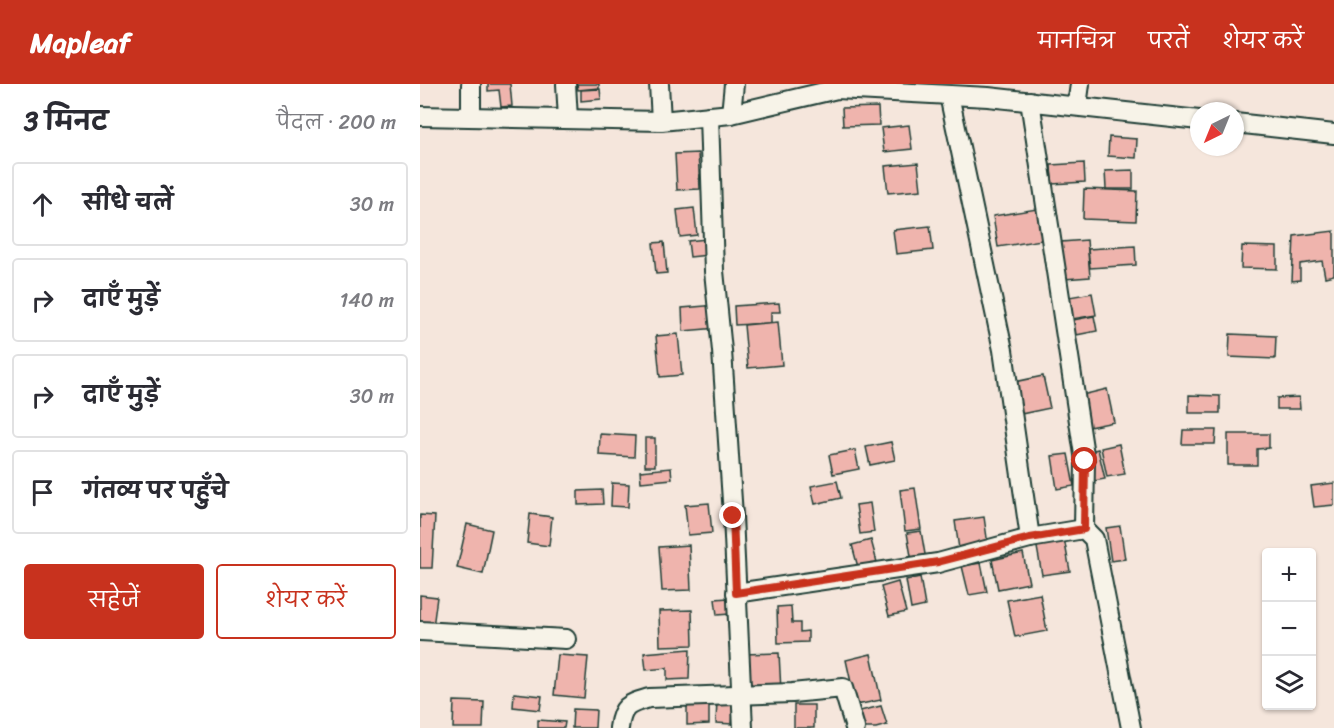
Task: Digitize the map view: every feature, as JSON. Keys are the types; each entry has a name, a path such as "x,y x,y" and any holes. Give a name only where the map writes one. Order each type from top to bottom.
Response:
{"street":[{"path":"471,84 471,117"},
{"path":"566,84 568,119"},
{"path":"659,84 661,121"},
{"path":"731,114 734,84"},
{"path":"1077,106 1080,84"},
{"path":"420,116 661,121 731,114 790,92 912,88 949,95 1030,101 1190,119"},
{"path":"949,95 1003,350 1030,538"},
{"path":"1030,101 1085,461 1084,529 1094,539 1131,728"},
{"path":"710,116 714,271 722,351 743,728"},
{"path":"1244,124 1334,134"},
{"path":"736,593 938,562 1030,538 1084,529"},
{"path":"420,632 566,639"},
{"path":"620,728 624,710 630,704 649,699 792,693 843,688 855,728"}],"building":[{"path":"488,84 510,84 512,106 501,107 499,90 488,91"},
{"path":"577,84 599,84 599,88 578,90"},
{"path":"600,89 601,99 581,101 581,90"},
{"path":"878,107 879,125 843,126 842,108"},
{"path":"909,125 912,149 884,152 881,128"},
{"path":"1109,137 1137,139 1136,158 1108,156"},
{"path":"698,153 700,189 677,190 675,154"},
{"path":"918,163 921,190 888,193 885,166"},
{"path":"1084,163 1085,182 1052,184 1051,165"},
{"path":"1133,170 1133,189 1106,189 1105,171"},
{"path":"1084,189 1137,191 1136,221 1083,219"},
{"path":"694,208 697,235 680,237 677,210"},
{"path":"1043,208 1048,239 998,247 993,216"},
{"path":"930,226 933,250 896,254 893,230"},
{"path":"1334,231 1334,275 1325,277 1322,261 1300,264 1300,280 1292,281 1294,236"},
{"path":"706,239 708,255 690,257 688,241"},
{"path":"1087,240 1090,277 1064,279 1061,242"},
{"path":"664,242 667,273 656,274 653,243"},
{"path":"1135,246 1136,265 1090,268 1088,249"},
{"path":"1242,246 1277,247 1277,269 1241,268"},
{"path":"1092,293 1096,315 1066,320 1063,298"},
{"path":"779,303 780,312 771,312 771,323 735,325 734,306"},
{"path":"717,305 718,328 683,331 682,308"},
{"path":"1094,316 1097,331 1071,336 1068,321"},
{"path":"778,322 782,365 748,368 744,325"},
{"path":"678,334 682,375 660,377 656,336"},
{"path":"1230,334 1276,336 1275,359 1229,357"},
{"path":"1043,376 1050,408 1021,414 1014,382"},
{"path":"1107,389 1114,422 1089,427 1082,395"},
{"path":"1189,395 1220,396 1220,413 1189,413"},
{"path":"1299,397 1300,409 1277,409 1277,398"},
{"path":"1183,430 1216,430 1215,444 1182,444"},
{"path":"600,434 635,436 634,457 599,455"},
{"path":"1228,434 1269,434 1269,448 1257,449 1257,465 1228,465"},
{"path":"645,438 655,438 655,466 645,466"},
{"path":"891,442 895,460 870,465 866,447"},
{"path":"1119,444 1125,474 1107,477 1101,448"},
{"path":"1098,449 1105,479 1094,481 1086,452"},
{"path":"855,450 859,469 833,474 829,455"},
{"path":"1068,454 1074,486 1057,489 1052,456"},
{"path":"671,468 672,479 641,482 640,471"},
{"path":"837,481 841,498 815,504 811,486"},
{"path":"612,483 629,484 628,507 611,506"},
{"path":"1334,483 1334,505 1314,507 1311,486"},
{"path":"915,488 921,529 905,531 900,490"},
{"path":"602,490 603,504 578,505 578,491"},
{"path":"709,503 712,533 688,535 685,505"},
{"path":"870,503 874,532 860,534 856,505"},
{"path":"530,514 552,517 549,546 527,543"},
{"path":"420,515 435,516 432,568 420,568"},
{"path":"984,517 988,545 959,549 955,521"},
{"path":"467,524 492,530 483,574 457,568"},
{"path":"1120,526 1125,559 1111,561 1106,528"},
{"path":"921,531 926,560 912,562 907,533"},
{"path":"1064,538 1070,571 1042,575 1036,542"},
{"path":"871,540 878,566 859,571 852,545"},
{"path":"689,545 691,590 662,591 659,547"},
{"path":"1023,553 1029,583 998,589 992,560"},
{"path":"981,563 987,592 969,595 962,566"},
{"path":"920,577 925,606 911,609 906,580"},
{"path":"898,582 906,612 889,616 881,587"},
{"path":"1040,594 1047,631 1015,637 1007,600"},
{"path":"420,595 437,597 433,627 420,625"},
{"path":"728,598 730,614 717,615 715,599"},
{"path":"791,606 792,623 800,623 800,632 808,631 808,642 778,643 777,607"},
{"path":"692,610 693,645 660,646 659,611"},
{"path":"690,649 689,679 667,680 667,668 646,670 644,653"},
{"path":"779,653 781,691 744,693 742,654"},
{"path":"871,654 881,700 856,705 846,660"},
{"path":"558,655 588,657 584,698 554,695"},
{"path":"514,693 542,696 540,710 513,707"},
{"path":"717,700 734,701 732,724 716,723"},
{"path":"454,701 484,702 483,728 453,728"},
{"path":"687,701 709,701 709,724 687,725"},
{"path":"794,705 814,705 814,728 794,728"},
{"path":"881,706 887,725 865,728 860,711"},
{"path":"573,709 596,710 595,728 572,728"},
{"path":"538,720 565,722 564,728 538,728"}],"route":[{"path":"733,516 736,593 938,562 1030,538 1084,529 1085,461"}]}
